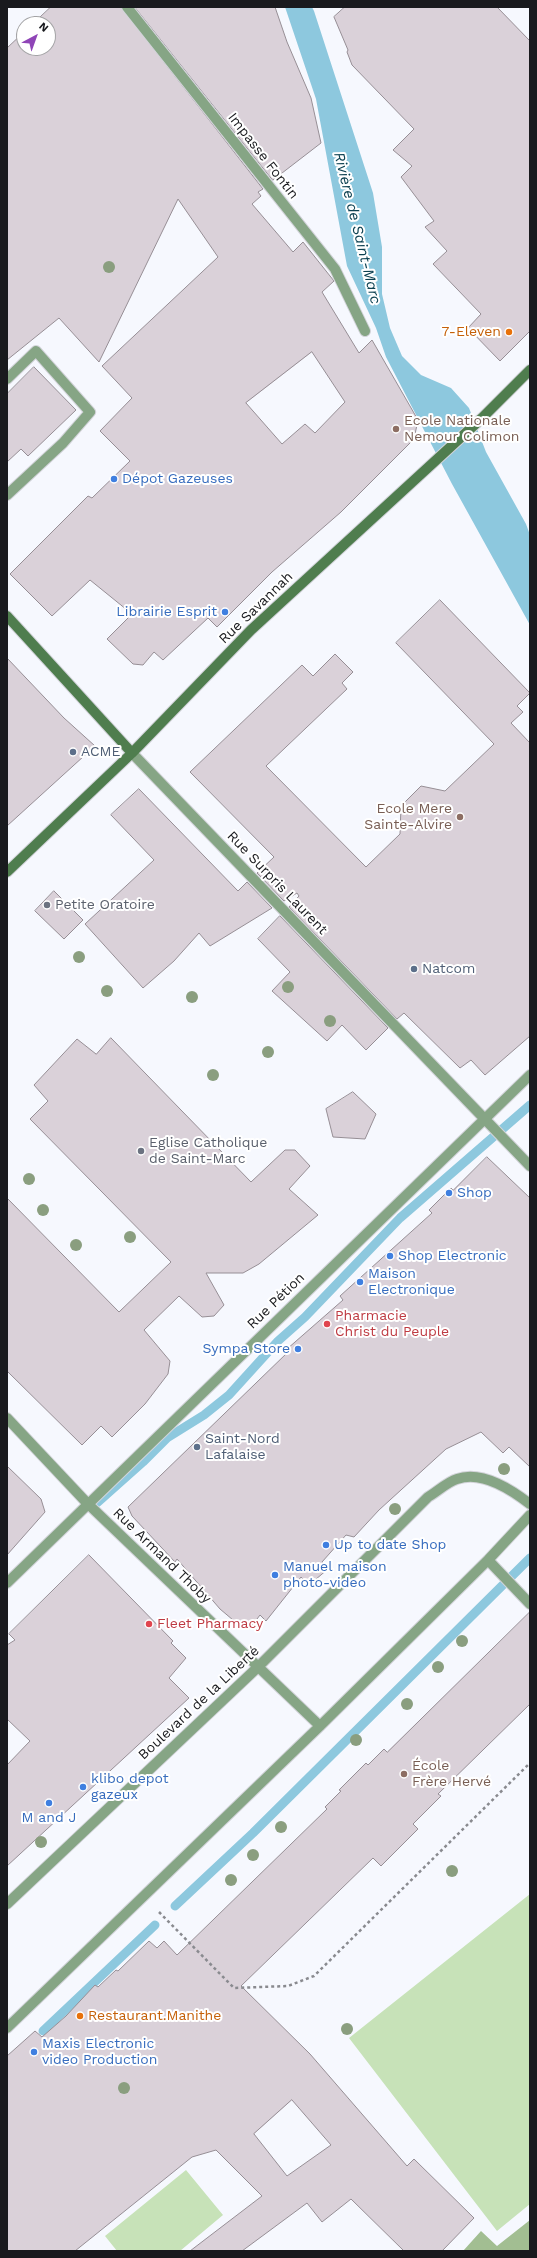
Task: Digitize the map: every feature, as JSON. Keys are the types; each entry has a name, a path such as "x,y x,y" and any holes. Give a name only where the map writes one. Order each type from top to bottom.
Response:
{"street":[{"name":"Impasse Fontin","path":"127,7 335,269 365,330"},
{"path":"7,379 36,351 90,412 63,443 7,495"},
{"name":"Rue Savannah","path":"7,872 132,753 251,630 482,418 530,370"},
{"name":"Rue Surpris Laurent","path":"7,616 132,753 530,1166"},
{"name":"Rue Pétion","path":"7,1582 530,1075"},
{"name":"Rue Armand Thoby","path":"7,1418 87,1503 320,1726"},
{"name":"Boulevard de la Liberté","path":"7,1904 258,1667 428,1497 457,1479 483,1478 514,1491 530,1504"},
{"path":"7,2028 320,1726 488,1560 530,1515"},
{"path":"488,1560 512,1583 530,1604"}],"path":[{"path":"143,1896 234,1988 288,1986 314,1976 530,1763"}],"green space":[{"path":"530,1894 530,2204 497,2231 349,2038"},
{"path":"186,2170 223,2215 180,2251 117,2251 105,2236"},
{"path":"530,2220 530,2251 463,2251 481,2231 497,2246"}],"water":[{"name":"Rivière de Saint-Marc","path":"285,7 312,7 314,11 373,193 382,247 382,294 390,328 402,356 421,375 451,388 469,408 486,452 526,524 530,535 530,625 452,484 386,357 376,328 347,266 316,99"}],"building":[{"path":"51,7 121,7 263,189 258,192 261,196 252,204 293,252 303,242 334,281 322,292 359,353 372,340 418,420 414,439 341,512 272,572 217,627 208,618 163,660 154,652 143,665 133,664 107,639 132,614 90,580 52,616 10,574 88,496 92,498 130,461 100,431 132,398 102,366 218,257 178,199 99,362 59,318 7,360 7,48 16,40 16,56 56,56 56,16 41,16","holes":["312,352 345,402 315,433 305,424 282,444 246,403"]},
{"path":"135,7 275,7 287,42 311,98 321,143 273,180"},
{"path":"345,7 497,7 530,41 530,331 500,361 468,328 481,314 433,264 447,251 425,227 434,221 401,177 412,166 393,150 414,129 352,65 347,52 348,50 334,17"},
{"path":"34,367 76,410 28,456 21,449 7,462 7,394"},
{"path":"440,600 530,693 517,706 523,712 511,723 530,743 530,1036 485,1075 471,1060 460,1068 404,1013 397,1019 289,907 299,896 297,893 284,901 257,873 274,857 190,772 302,665 313,676 335,654 353,672 342,683 347,689 266,766 366,867 400,834 401,806 421,786 445,791 494,744 396,643"},
{"path":"7,658 64,718 95,746 7,826"},
{"path":"139,789 238,891 247,882 272,908 210,946 199,933 174,961 143,988 85,924 154,860 111,815"},
{"path":"54,891 83,920 64,939 35,911"},
{"path":"280,916 388,1028 366,1050 342,1025 327,1041 272,991 290,972 258,939"},
{"path":"111,1038 251,1182 285,1150 295,1150 310,1166 289,1189 318,1215 259,1264 243,1273 206,1273 224,1305 214,1316 202,1317 179,1296 144,1330 170,1361 168,1374 145,1404 112,1437 101,1426 82,1445 7,1371 7,1198 119,1312 171,1262 30,1119 48,1101 34,1085 77,1039 96,1054"},
{"path":"353,1092 376,1114 365,1139 333,1137 326,1109"},
{"path":"487,1157 530,1198 530,1467 509,1447 503,1453 481,1432 446,1449 379,1510 354,1537 346,1535 322,1562 328,1569 309,1585 301,1577 266,1621 260,1615 251,1627 233,1620 220,1609 177,1559 175,1562 132,1516 128,1507 288,1352 287,1349 343,1300 340,1296 432,1213 429,1210 451,1188 453,1190"},
{"path":"7,1466 41,1499 45,1512 7,1555"},
{"path":"89,1555 173,1641 171,1643 186,1658 169,1678 189,1698 7,1866 7,1765 30,1741 7,1719 7,1645 15,1640 9,1634"},
{"path":"530,1612 530,1704 438,1794 441,1796 413,1824 418,1829 381,1866 373,1858 241,1986 310,2054 407,2166 414,2159 474,2218 442,2251 404,2251 351,2199 322,2222 307,2203 242,2251 190,2251 262,2196 216,2150 192,2157 75,2251 7,2251 7,2056 35,2031 42,2037 66,2016 95,1985 98,1987 116,1970 118,1971 149,1941 157,1948 164,1941 177,1955 327,1809 325,1807 341,1791 339,1790 366,1763 368,1765 384,1749 387,1752","holes":["292,2100 331,2145 287,2176 254,2134"]}],"waterway":[{"path":"97,1503 143,1462 167,1438 204,1415 229,1395 278,1341 305,1317 400,1218 530,1105"},
{"path":"175,1906 253,1833 530,1558"},
{"path":"43,2031 155,1925"}],"place":[{"name":"7-Eleven","path":"509,332"},
{"name":"Ecole Nationale Nemour Colimon","path":"396,429"},
{"name":"Dépot Gazeuses","path":"114,479"},
{"name":"Librairie Esprit","path":"225,612"},
{"name":"ACME","path":"73,752"},
{"name":"Ecole Mere Sainte-Alvire","path":"460,817"},
{"name":"Petite Oratoire","path":"47,905"},
{"name":"Natcom","path":"414,969"},
{"name":"Eglise Catholique de Saint-Marc","path":"141,1151"},
{"name":"Shop","path":"449,1193"},
{"name":"Shop Electronic","path":"390,1256"},
{"name":"Maison Electronique","path":"360,1282"},
{"name":"Pharmacie Christ du Peuple","path":"327,1324"},
{"name":"Sympa Store","path":"298,1349"},
{"name":"Saint-Nord Lafalaise","path":"197,1447"},
{"name":"Up to date Shop","path":"326,1545"},
{"name":"Manuel maison photo-video","path":"275,1575"},
{"name":"Fleet Pharmacy","path":"149,1624"},
{"name":"École Frère Hervé","path":"404,1774"},
{"name":"klibo depot gazeux","path":"83,1787"},
{"name":"M and J","path":"49,1803"},
{"name":"Restaurant.Manithe","path":"80,2016"},
{"name":"Maxis Electronic video Production","path":"34,2052"}]}
